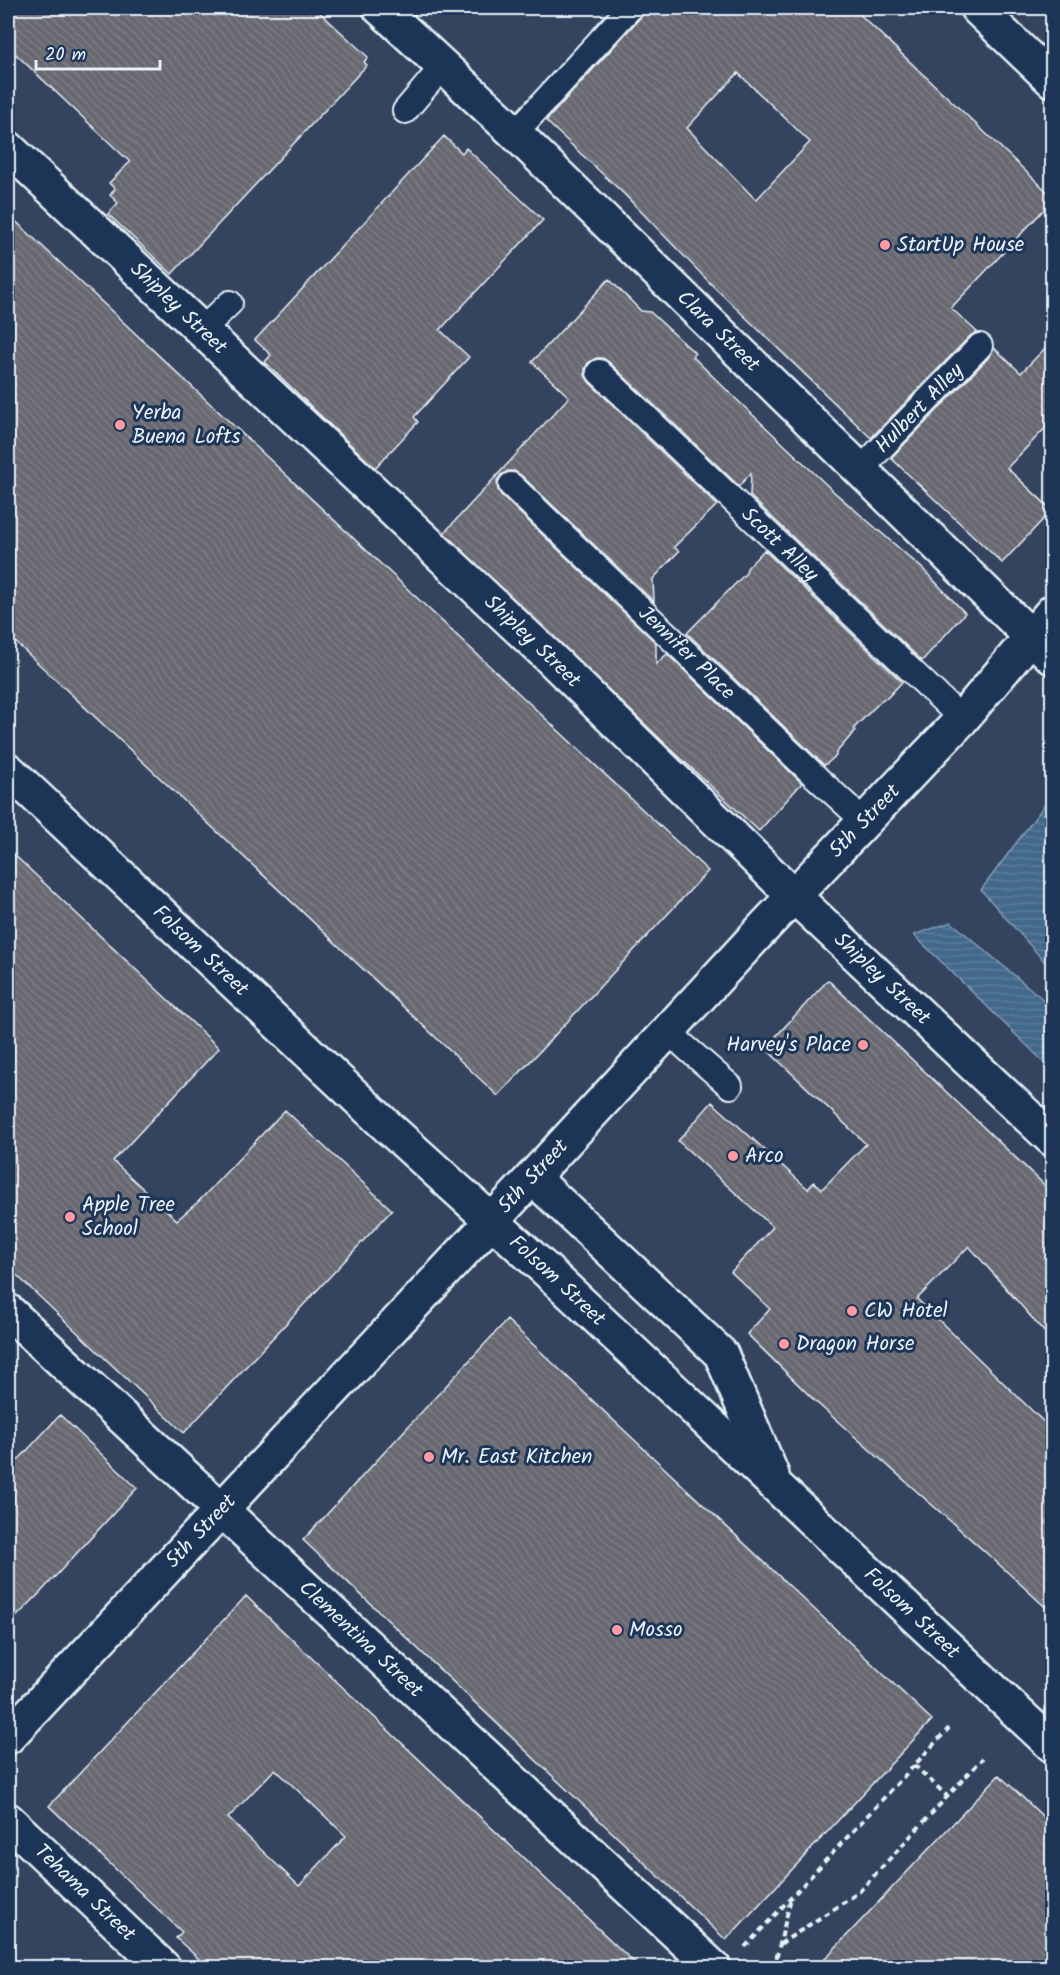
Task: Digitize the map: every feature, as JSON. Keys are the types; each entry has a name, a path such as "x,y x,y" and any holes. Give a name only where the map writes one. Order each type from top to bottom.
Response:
{"street":[{"name":"Clara Street","path":"380,8 515,133 1041,647"},
{"path":"976,8 1053,80"},
{"name":"Shipley Street","path":"8,148 546,654 794,896 1053,1139"},
{"name":"5th Street","path":"8,1737 533,1178 864,821 962,718 1041,647 1053,612"},
{"name":"Folsom Street","path":"8,770 389,1128 492,1221 1053,1745"},
{"path":"533,1178 721,1354 776,1485"},
{"name":"Clementina Street","path":"8,1311 221,1509 726,1961"},
{"name":"Tehama Street","path":"8,1821 164,1968"}],"lane":[{"path":"515,133 630,8"},
{"path":"405,111 443,66"},
{"path":"202,330 230,303"},
{"name":"Hulbert Alley","path":"860,471 980,346"},
{"name":"Scott Alley","path":"600,372 962,718"},
{"name":"Jennifer Place","path":"511,485 812,774 864,821"},
{"path":"667,1031 730,1086"}],"path":[{"path":"726,1961 792,1897 949,1728"},
{"path":"780,1944 858,1893 983,1758"},
{"path":"914,1766 947,1796"},
{"path":"774,1968 792,1897"}],"water":[{"path":"1052,795 1052,970 981,890"},
{"path":"951,922 1052,1007 1052,1070 914,935"}],"building":[{"path":"8,8 315,8 368,57 364,62 367,65 172,274 108,214 118,203 110,195 115,189 109,183 130,162 8,47"},
{"path":"649,8 853,8 1053,197 1053,200 951,308 977,332 970,336 871,438 712,285 624,194 546,121","holes":["738,73 810,142 756,200 687,128"]},
{"path":"444,136 462,153 466,148 543,220 440,330 469,357 414,417 418,422 375,468 265,362 271,355 255,340"},
{"path":"8,214 708,871 498,1096 8,635"},
{"path":"609,279 641,311 650,312 695,353 692,356 735,398 833,491 923,569 965,613 922,661 750,496 751,473 739,486 609,362 603,358 596,358 588,363 585,375 589,382 717,505 674,547 679,551 653,579 654,602 521,475 508,471 501,475 497,481 498,490 656,643 656,664 667,654 802,783 759,831 444,533 569,397 532,362"},
{"path":"1053,340 1053,420 1007,468 1052,510 1002,563 891,458 990,356 994,348 1021,373"},
{"path":"764,550 902,682 854,728 855,731 836,753 836,756 824,765 687,633 746,573 747,568"},
{"path":"8,849 219,1048 113,1161 177,1220 199,1201 285,1110 392,1210 184,1433 8,1267"},
{"path":"828,980 1053,1193 1053,1342 969,1246 917,1299 1053,1431 1053,1614 817,1403 747,1334 770,1309 731,1272 773,1227 678,1141 712,1102 808,1189 814,1182 822,1189 866,1144 765,1048"},
{"name":"Mosso","path":"507,1320 932,1720 726,1940 303,1540"},
{"path":"60,1415 137,1488 8,1625 8,1471"},
{"path":"246,1596 640,1968 209,1968 176,1938 182,1932 49,1806","holes":["275,1769 346,1836 299,1886 228,1818"]},
{"path":"999,1775 1053,1826 1053,1968 816,1968"}],"place":[{"name":"StartUp House","path":"885,245"},
{"name":"Yerba Buena Lofts","path":"120,425"},
{"name":"Harvey's Place","path":"863,1045"},
{"name":"Arco","path":"733,1156"},
{"name":"Apple Tree School","path":"70,1217"},
{"name":"CW Hotel","path":"852,1311"},
{"name":"Dragon Horse","path":"784,1344"},
{"name":"Mr. East Kitchen","path":"429,1457"},
{"name":"Mosso","path":"617,1630"}]}
